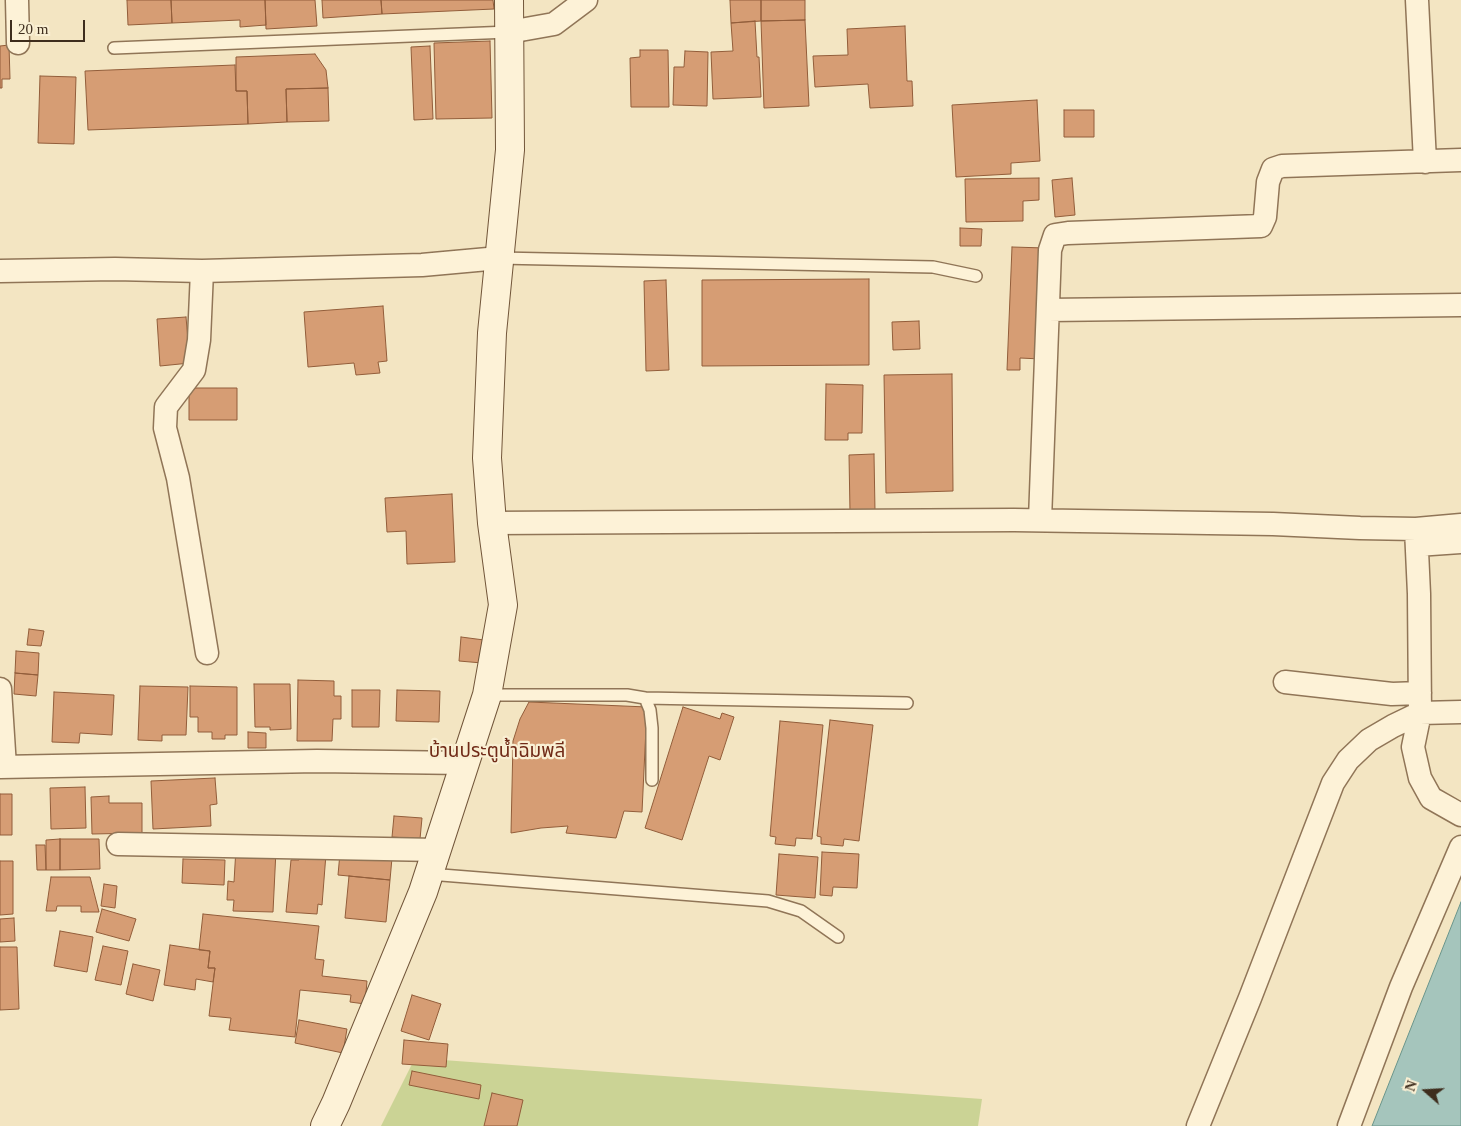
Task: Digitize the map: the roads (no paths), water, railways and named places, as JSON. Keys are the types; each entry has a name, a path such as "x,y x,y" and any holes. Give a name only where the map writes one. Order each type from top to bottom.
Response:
{"street":[{"path":"17,0 18,43"},
{"path":"325,1126 412,920 433,862 487,695 503,605 492,523 488,448 492,333 510,150 509,0"},
{"path":"509,32 554,24 586,0"},
{"path":"1416,0 1425,162"},
{"path":"1040,520 1050,250 1054,235 1261,226 1265,217 1268,182 1273,169 1282,166 1461,160"},
{"path":"0,271 115,269 202,271 422,265 499,258"},
{"path":"202,271 199,340 194,370 166,407 165,428 178,478 207,653"},
{"path":"1048,310 1461,304"},
{"path":"492,523 1040,520 1273,524 1360,528 1461,542"},
{"path":"1416,537 1461,525"},
{"path":"1416,537 1420,594 1420,703 1413,747 1420,778 1430,798 1461,815"},
{"path":"1285,682 1385,694 1461,712"},
{"path":"0,690 3,767 317,761 465,763"},
{"path":"1198,1126 1333,784 1348,760 1369,740 1420,703"},
{"path":"118,844 433,862"},
{"path":"1348,1126 1400,988 1461,847"}],"lane":[{"path":"114,48 509,32"},
{"path":"499,258 932,267 976,276"},
{"path":"487,695 627,695 645,698 907,704"},
{"path":"645,698 650,710 652,728 652,780"},
{"path":"433,862 768,901 801,911 838,937"}],"water":[{"path":"1461,902 1461,1126 1372,1126"}],"district":[{"name":"บ้านประตูน้ำฉิมพลี","path":"497,753"}]}
